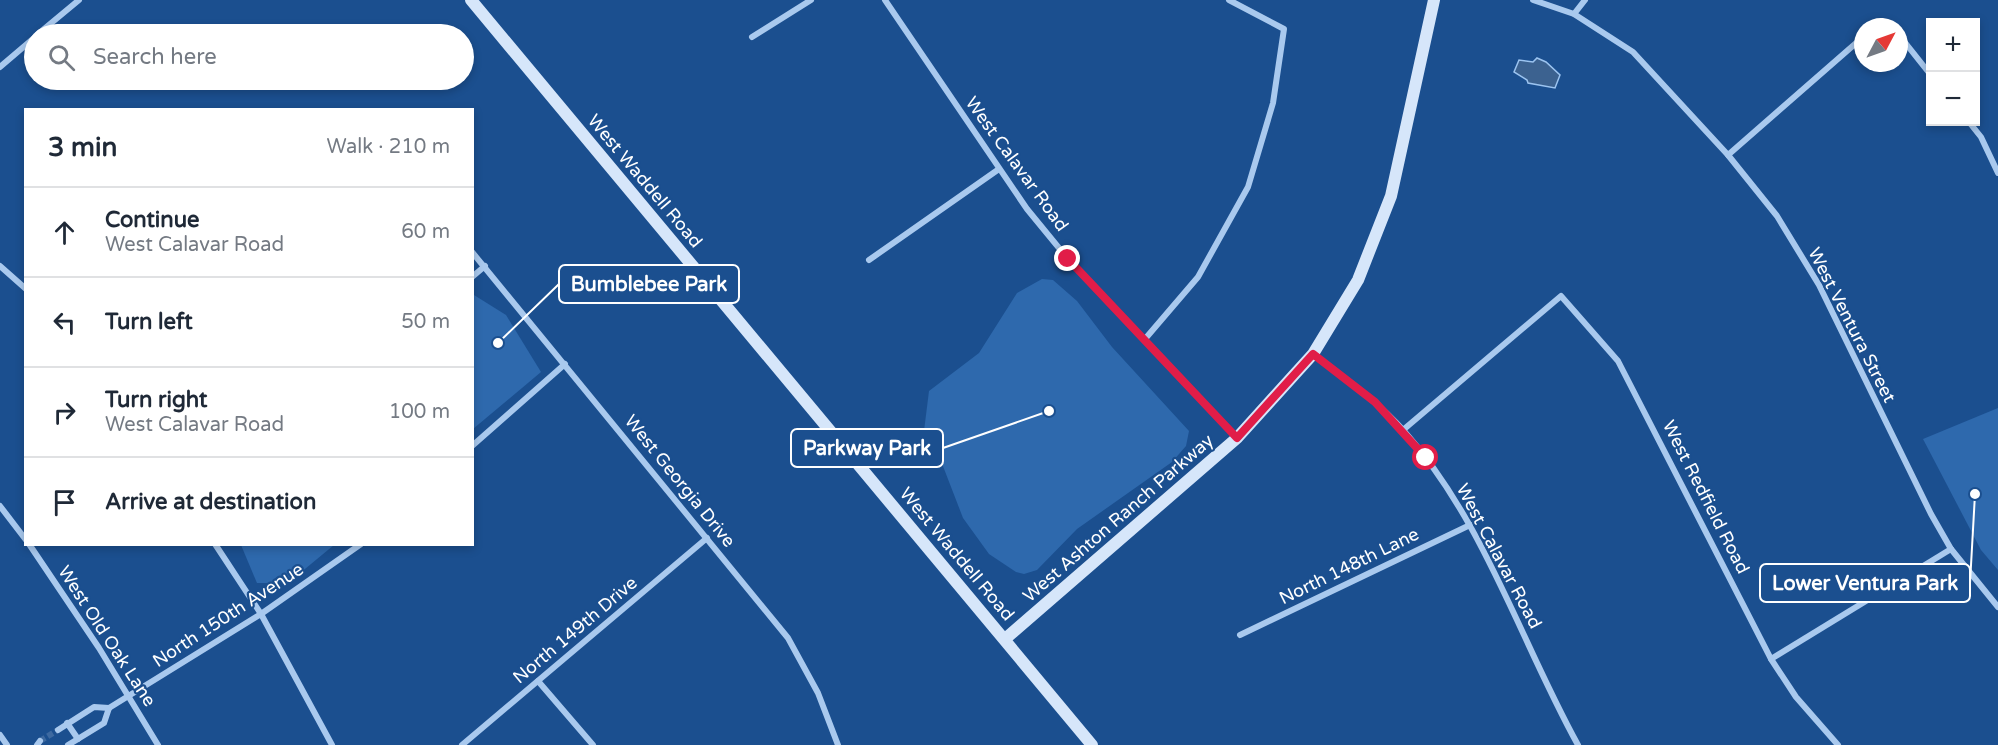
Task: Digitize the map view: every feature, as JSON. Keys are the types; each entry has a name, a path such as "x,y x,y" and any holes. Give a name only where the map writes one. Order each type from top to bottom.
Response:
{"main road":[{"name":"West Waddell Road","path":"471,0 1092,745"},
{"name":"West Ashton Ranch Parkway","path":"1005,639 1237,438 1313,354 1358,280 1391,196 1434,0"}],"street":[{"path":"50,24 79,0"},
{"path":"752,37 811,0"},
{"name":"West Calavar Road","path":"885,0 999,169 1068,259 1237,438"},
{"path":"1145,339 1198,277 1248,187 1273,103 1284,29 1229,0"},
{"name":"West Ventura Street","path":"1533,0 1574,14 1633,52 1728,155 1777,216 1819,285 1901,456 1951,549 1998,606"},
{"path":"1574,14 1585,0"},
{"path":"1728,155 1854,45"},
{"path":"1908,46 1928,72"},
{"path":"0,67 24,47"},
{"path":"1972,126 1981,137 1998,173"},
{"path":"869,260 999,169"},
{"name":"West Georgia Drive","path":"474,254 788,638 818,693 838,745"},
{"path":"0,266 24,287"},
{"path":"474,275 484,266"},
{"name":"West Redfield Road","path":"1403,430 1562,296 1618,361 1771,659 1796,697 1838,745"},
{"name":"West Calavar Road","path":"1313,354 1375,402 1403,430 1456,500 1577,743"},
{"path":"474,444 565,364"},
{"path":"0,506 24,537"},
{"name":"North 148th Lane","path":"1240,635 1470,525"},
{"name":"North 149th Drive","path":"462,745 707,538"},
{"name":"West Old Oak Lane","path":"30,546 129,696 158,745"},
{"path":"216,546 261,614 332,745"},
{"name":"North 150th Avenue","path":"109,708 261,614 358,546"},
{"path":"1771,659 1951,549"},
{"path":"538,681 593,745"},
{"path":"58,730 94,707 109,708 104,723 68,745"},
{"path":"67,723 78,739"},
{"path":"0,735 7,745"},
{"path":"1569,745 1577,743"}],"shaded area":[{"path":"1537,58 1546,62 1560,75 1555,88 1528,83 1514,72 1519,60 1533,62"},
{"path":"1042,279 1053,280 1077,301 1112,347 1189,431 1186,446 1172,462 1077,529 1037,570 1024,574 1016,572 989,554 963,518 941,461 924,431 929,391 979,353 1017,293"},
{"path":"474,295 506,315 541,372 474,428"},
{"path":"1998,408 1998,570 1981,550 1923,439"},
{"path":"241,546 333,546 288,583 257,583"}],"tunnel":[{"path":"40,741 58,730"}],"place":[{"name":"Bumblebee Park","path":"498,343"},
{"name":"Parkway Park","path":"1049,411"},
{"name":"Lower Ventura Park","path":"1975,494"}],"route":[{"path":"1068,259 1237,438 1275,399 1313,354 1375,402 1403,430 1426,458"}]}
